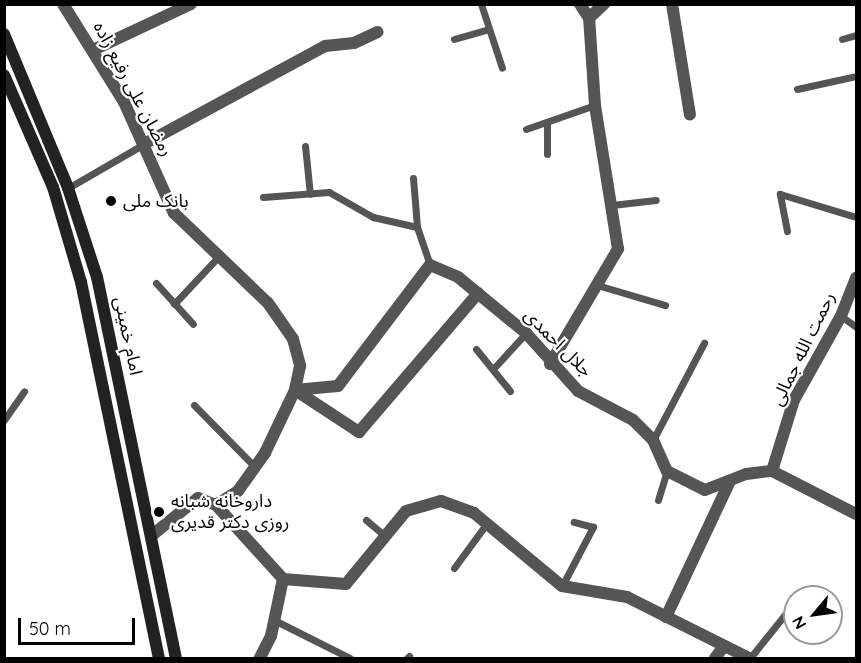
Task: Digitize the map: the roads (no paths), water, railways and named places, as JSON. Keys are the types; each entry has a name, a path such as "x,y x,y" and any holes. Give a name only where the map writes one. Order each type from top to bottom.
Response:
{"main road":[{"name":"امام خمینی","path":"4,34 68,188 97,277 176,658"},
{"name":"امام خمینی","path":"4,75 53,187 81,282 159,658"}],"street":[{"name":"رمضان علی رفیع زاده","path":"63,4 93,50 144,144 174,213 268,303 293,339 300,366 295,390 255,467 238,491 216,505"},
{"path":"93,50 191,4"},
{"path":"550,364 618,249 595,105 589,18 580,4"},
{"path":"589,18 604,4"},
{"path":"672,4 690,115"},
{"path":"144,144 325,46 354,43 378,32"},
{"path":"295,390 338,386 430,265"},
{"name":"جلال احمدی","path":"430,265 458,277 526,333 550,364 578,391 633,420 653,440 667,471"},
{"name":"رحمت الله جمالی","path":"772,471 794,400 841,316 856,281"},
{"path":"295,390 359,432 478,293"},
{"path":"667,471 705,490 729,483 746,474 772,471 856,514"},
{"path":"666,617 729,483"},
{"path":"151,536 198,498 216,505 283,579 346,584 406,511 441,501 474,513 562,586 627,597 750,658"},
{"path":"260,658 274,620 283,579"},
{"path":"715,658 724,646"}],"lane":[{"path":"481,4 502,68"},
{"path":"454,39 489,29"},
{"path":"842,39 856,35"},
{"path":"797,89 856,76"},
{"path":"526,129 595,105"},
{"path":"547,122 547,154"},
{"path":"68,188 144,144"},
{"path":"305,146 310,194"},
{"path":"413,178 417,227 430,265"},
{"path":"263,197 329,192 373,217 417,227"},
{"path":"787,231 780,194 856,217"},
{"path":"612,205 656,200"},
{"path":"174,304 218,257"},
{"path":"156,284 193,324"},
{"path":"597,285 665,305"},
{"path":"841,316 856,327"},
{"path":"493,369 526,333"},
{"path":"653,440 704,343"},
{"path":"476,349 510,391"},
{"path":"4,420 24,392"},
{"path":"194,405 255,467"},
{"path":"658,500 667,471"},
{"path":"366,520 385,536"},
{"path":"562,586 593,527 574,522"},
{"path":"454,568 487,523"},
{"path":"750,658 783,617"},
{"path":"274,620 350,658"}],"place":[{"name":"بانک ملی","path":"111,201"},
{"name":"داروخانه شبانه روزی دکتر قدیری","path":"159,512"}]}
